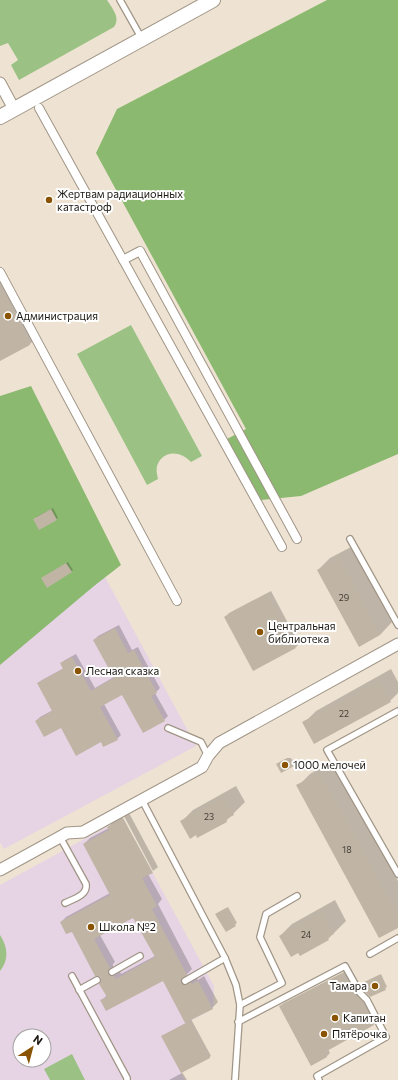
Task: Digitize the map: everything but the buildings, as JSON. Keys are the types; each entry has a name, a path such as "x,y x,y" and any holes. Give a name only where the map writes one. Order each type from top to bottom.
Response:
{"street":[{"path":"0,117 213,0"},
{"path":"0,83 14,109"},
{"path":"39,108 282,547"},
{"path":"123,260 140,250 297,539"},
{"path":"0,272 177,601"},
{"path":"0,870 67,833 83,832 202,767 208,756 219,743 398,644"}],"lane":[{"path":"120,0 142,39"},
{"path":"350,539 398,625"},
{"path":"398,711 327,750 398,874"},
{"path":"168,728 201,742 208,756"},
{"path":"142,800 225,958 236,985 240,1005 235,1080"},
{"path":"60,837 86,884 87,889 84,893 65,903"},
{"path":"240,1005 282,983 260,937 266,914 297,896"},
{"path":"370,954 398,938"},
{"path":"112,972 140,956"},
{"path":"185,981 225,958"},
{"path":"238,1022 344,966 360,993 367,1000 386,1037 316,1076 319,1080"},
{"path":"72,976 127,1080"},
{"path":"79,990 98,980"}],"shaded area":[{"name":"Лесная сказка","path":"90,549 196,746 4,849 0,842 0,604"},
{"name":"Школа №2","path":"123,818 214,986 213,1009 190,1021 210,1058 181,1073 185,1080 0,1080 0,885"}],"green space":[{"path":"0,0 107,0 115,13 117,20 114,27 19,80 11,65 18,60 8,43 0,46"},
{"path":"327,0 398,0 398,454 301,496 261,500 225,440 246,429 96,153 117,109"},
{"path":"131,325 202,456 191,462 187,458 177,454 168,454 160,460 157,466 158,479 147,485 77,354"},
{"path":"31,386 121,565 0,665 0,396"},
{"path":"0,935 5,944 6,958 0,971"},
{"path":"72,1054 85,1080 50,1080 44,1069 52,1068 52,1065"}],"place":[{"name":"Жертвам радиационных катастроф","path":"49,200"},
{"name":"Администрация","path":"8,316"},
{"name":"Центральная библиотека","path":"260,632"},
{"name":"Лесная сказка","path":"78,671"},
{"name":"1000 мелочей","path":"285,765"},
{"name":"Школа №2","path":"91,927"},
{"name":"Тамара","path":"375,986"},
{"name":"Капитан","path":"335,1018"},
{"name":"Пятёрочка","path":"324,1034"}]}
